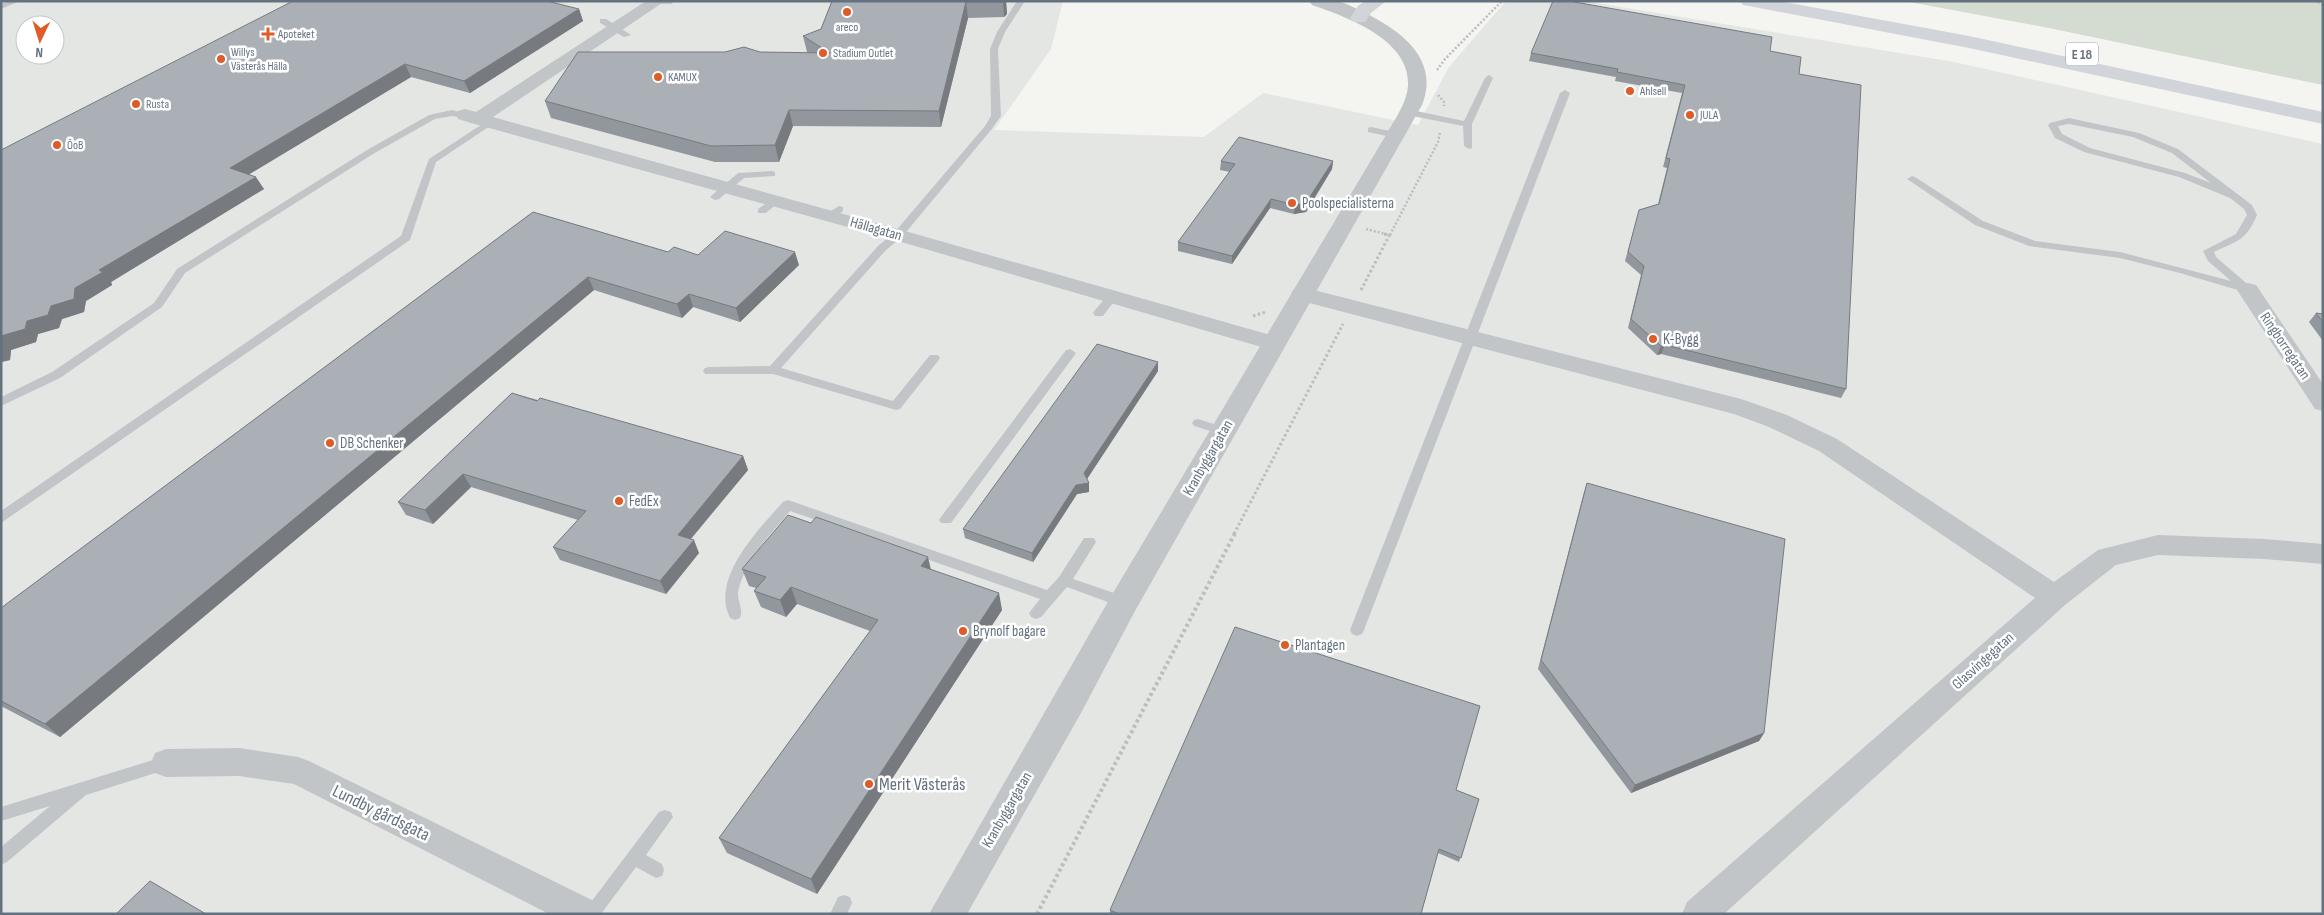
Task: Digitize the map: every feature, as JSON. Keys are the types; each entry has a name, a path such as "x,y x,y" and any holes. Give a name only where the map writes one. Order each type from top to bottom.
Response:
{"highway":[{"path":"1359,18 1364,10 1377,1"},
{"name":"E 18","path":"1749,1 1969,42 2323,118"},
{"name":"E 18","path":"1814,1 1968,30 2323,105"}],"street":[{"name":"Kranbyggargatan","path":"947,914 1069,703 1124,602 1211,427 1273,343 1416,98 1418,86 1417,72 1408,52 1395,39 1359,18 1318,1"},
{"path":"478,119 585,54 615,28 661,2"},
{"name":"Hällagatan","path":"478,119 768,206 834,213 1105,305 1273,343"},
{"name":"Ringborregatan","path":"2248,290 2323,403"},
{"path":"1302,294 1741,407 1778,421 1828,445 2055,597"},
{"name":"Glasvingegatan","path":"1711,910 2055,597 2108,557 2158,545 2264,548 2323,554"},
{"name":"Lundby gårdsgata","path":"166,763 239,762 298,771 584,914"}],"lane":[{"path":"1,7 16,1"},
{"path":"773,370 882,248 898,235 988,128 996,116 994,49 1001,32 1021,1"},
{"path":"1469,146 1467,124 1488,78"},
{"path":"1357,630 1565,93"},
{"path":"1408,112 1467,124"},
{"path":"1,402 56,374 119,332 158,305 181,271 368,153 432,117 452,113 478,119"},
{"path":"1,518 406,238 432,161 478,119"},
{"path":"2234,196 2182,175 2088,150 2058,136 2052,124 2069,122 2136,135 2175,151 2234,196 2248,207 2252,215 2246,232 2235,240 2208,251 2212,259 2248,290"},
{"path":"1371,130 1396,135"},
{"path":"721,193 741,175 772,174"},
{"path":"1912,180 1979,223 2033,244 2120,256 2184,270 2248,290"},
{"path":"946,520 1070,353"},
{"path":"709,371 773,370 896,406 934,358"},
{"path":"735,614 731,593 748,551 788,505 1050,597"},
{"path":"1036,613 1064,581 1089,542"},
{"path":"1064,581 1124,602"},
{"path":"1,814 166,763"},
{"path":"1,857 81,790"},
{"path":"590,914 665,817"},
{"path":"634,857 656,870"}],"path":[{"path":"1435,72 1445,59 1502,1"},
{"path":"2314,1 2323,4"},
{"path":"1037,914 1438,142 1444,102 1436,93"}],"shaded area":[{"path":"1,1 1063,1 1051,49 994,130 1204,137 1263,93 1418,125 1449,67 1506,1 1585,1 1954,62 2323,144 2323,914 1,914"},
{"path":"1904,1 2323,1 2323,85 2049,28"}],"building":[{"path":"293,1 547,1 579,9 464,81 405,64 230,168 256,177 99,270 103,272 75,288 74,299 51,306 48,315 27,321 25,329 1,336 1,150"},
{"path":"832,1 1003,2 966,2 939,111 789,110 775,145 711,146 545,101 578,52 725,52 744,47 760,52 830,53 803,36 821,29"},
{"path":"1553,1 1569,1 1772,37 1770,51 1801,57 1799,74 1861,85 1846,389 1665,345 1661,346 1631,319 1644,266 1628,252 1639,210 1659,204 1670,159 1666,158 1685,85 1617,72 1618,69 1531,53"},
{"path":"1239,137 1333,161 1306,203 1295,205 1271,199 1232,256 1178,242 1235,164 1221,161"},
{"name":"DB Schenker","path":"533,212 668,252 674,247 698,255 725,231 795,252 736,308 689,294 677,304 588,277 45,724 1,701 1,608"},
{"path":"2316,313 2323,314 2323,322"},
{"path":"1097,344 1158,362 1084,473 1089,483 1076,485 1032,553 963,529"},
{"name":"FedEx","path":"512,393 537,401 540,398 743,456 678,535 694,540 660,581 553,547 586,511 463,474 425,510 398,502"},
{"path":"1587,483 1785,539 1764,733 1635,785 1541,660"},
{"path":"788,515 811,523 816,517 928,557 921,566 999,593 811,879 719,838 878,620 791,587 780,600 754,591 766,577 742,569"},
{"path":"1235,627 1480,706 1456,790 1479,799 1461,858 1439,849 1421,914 1119,914 1110,910"},
{"path":"150,881 206,914 116,914"}],"place":[{"name":"areco","path":"847,12"},
{"name":"Apoteket","path":"268,34"},
{"name":"Stadium Outlet","path":"823,53"},
{"name":"Willys Västerås Hälla","path":"221,59"},
{"name":"KAMUX","path":"658,77"},
{"name":"Ahlsell","path":"1630,91"},
{"name":"Rusta","path":"136,104"},
{"name":"JULA","path":"1690,115"},
{"name":"ÖoB","path":"57,145"},
{"name":"Poolspecialisterna","path":"1292,203"},
{"name":"K-Bygg","path":"1653,339"},
{"name":"DB Schenker","path":"330,443"},
{"name":"FedEx","path":"619,501"},
{"name":"Brynolf bagare","path":"963,631"},
{"name":"Plantagen","path":"1285,645"},
{"name":"Merit Västerås","path":"869,784"}]}
